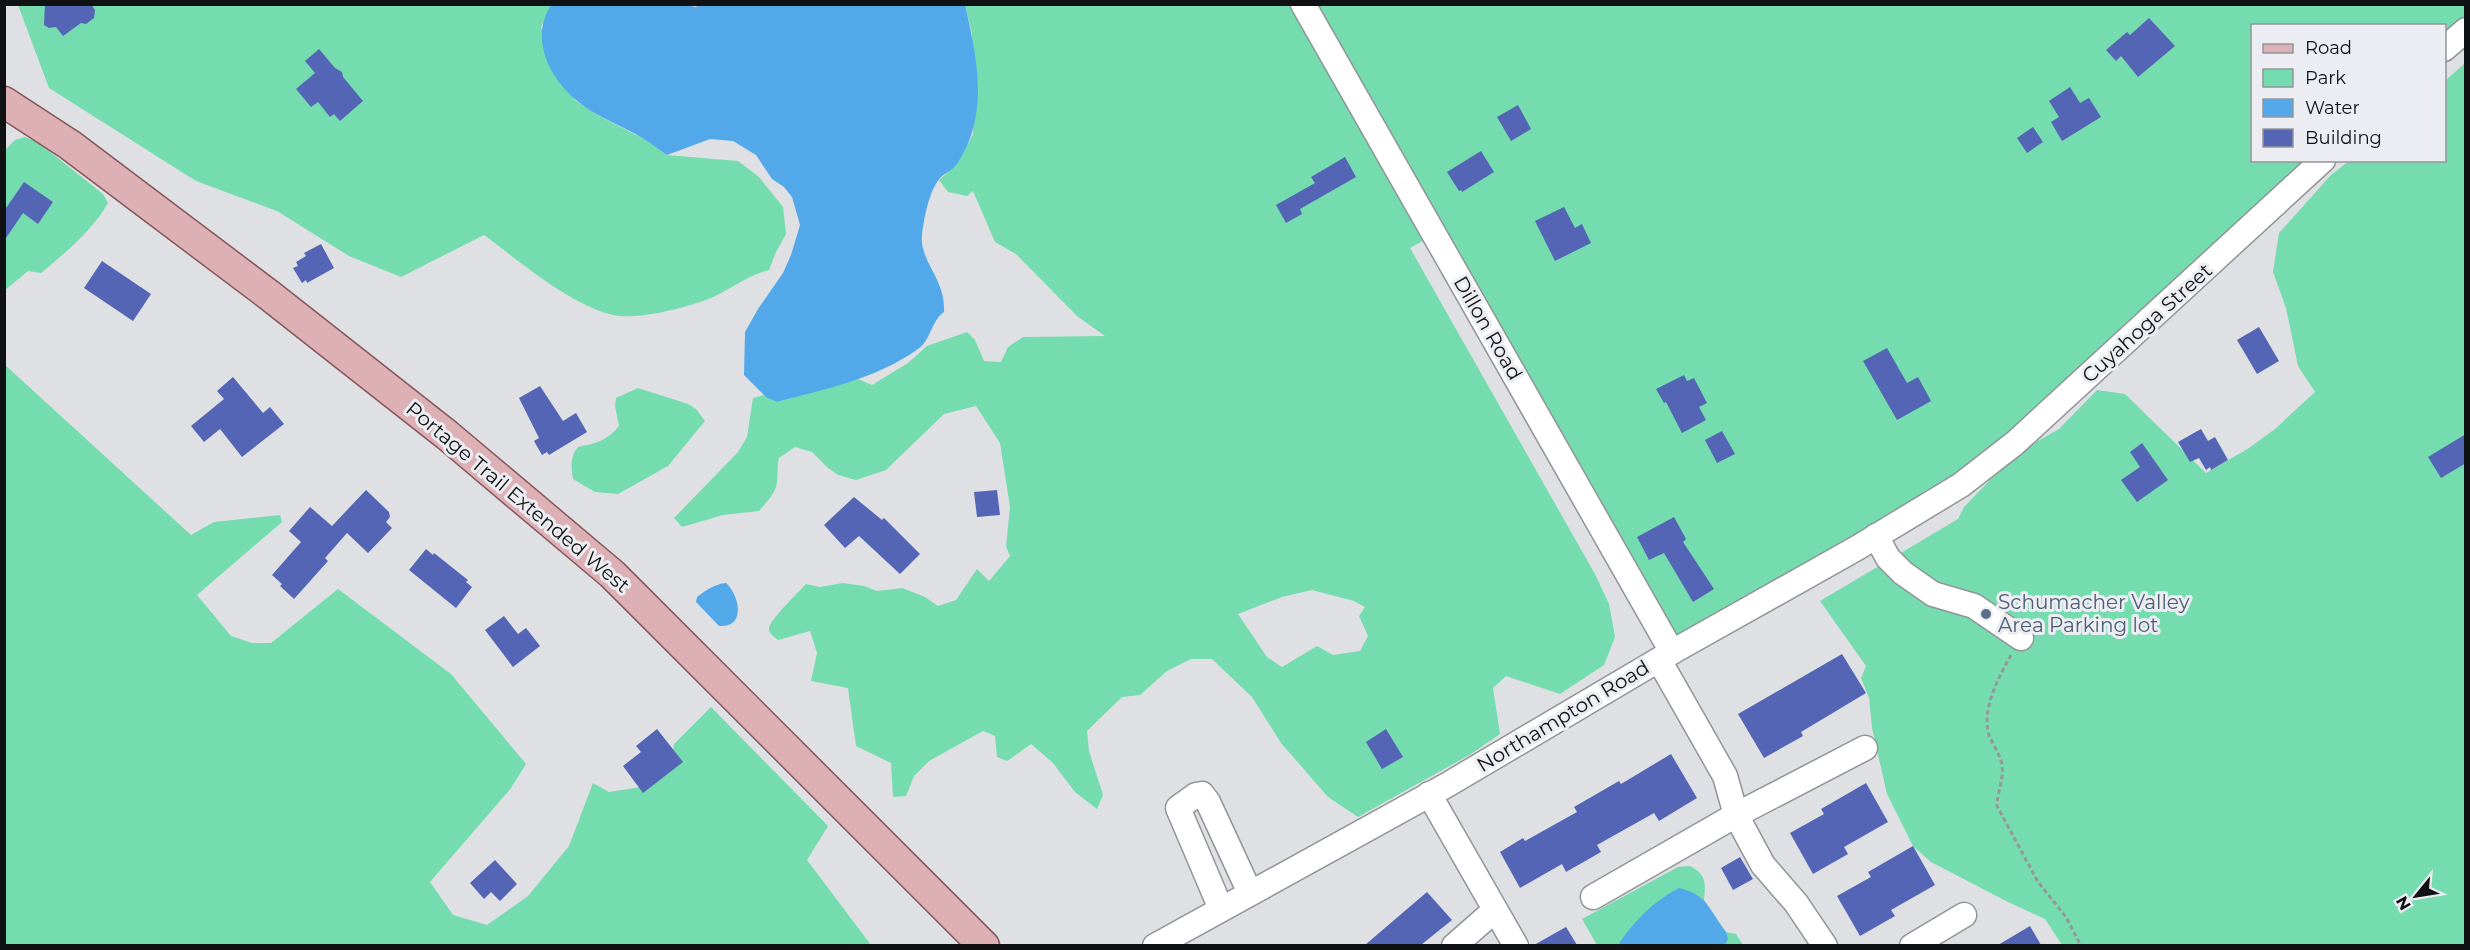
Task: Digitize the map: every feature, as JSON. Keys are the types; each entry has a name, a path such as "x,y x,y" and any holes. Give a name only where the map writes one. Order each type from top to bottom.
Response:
{"main road":[{"name":"Portage Trail Extended West","path":"4,102 79,152 269,295 447,435 612,574 984,945"}],"street":[{"name":"Dillon Road","path":"1303,4 1665,656 1725,776 1736,815 1763,865 1796,903 1825,945"},
{"path":"2446,47 2466,30"},
{"name":"Cuyahoga Street","path":"1967,480 2015,443 2321,162"},
{"name":"Northampton Road","path":"1155,945 1430,794 1665,656 1763,603 1967,480"},
{"path":"1876,536 1888,558 1903,573 1934,594 1974,606 2021,638"},
{"path":"1593,897 1736,815 1865,748"},
{"path":"1221,909 1178,808 1196,795 1202,794 1208,802 1250,893"},
{"path":"1430,794 1516,945"},
{"path":"1454,945 1495,910"},
{"path":"1912,945 1964,915"}],"path":[{"path":"2021,638 2000,674 1989,708 1990,736 2002,762 2002,785 1997,800 1999,813 2038,882 2066,917 2080,945"}],"green space":[{"path":"18,5 551,5 541,27 575,100 599,116 644,139 667,155 738,161 759,177 783,207 786,234 769,270 703,301 646,315 613,315 580,302 546,281 484,235 401,277 349,256 277,211 196,181 49,88"},
{"path":"965,5 2465,5 2465,30 2446,48 2446,24 2251,24 2251,162 2322,162 2015,443 1672,652 1434,235 1410,248 1596,576 1609,604 1615,637 1604,665 1560,694 1506,676 1493,688 1500,734 1471,754 1358,817 1328,797 1281,743 1252,697 1212,659 1191,659 1167,671 1140,695 1122,697 1087,731 1089,751 1103,795 1097,809 1075,792 1053,763 1031,744 1007,761 997,757 995,736 983,731 929,761 914,776 906,796 893,797 891,763 856,746 848,688 811,681 817,653 810,631 778,640 769,629 779,613 806,584 820,587 843,583 864,586 877,591 902,588 925,597 938,606 956,600 977,569 989,581 1010,556 1006,546 1010,507 1000,443 976,406 944,414 886,470 856,480 838,475 812,452 795,447 779,458 775,490 759,511 723,515 682,527 674,518 738,452 747,437 753,398 764,395 777,402 858,379 872,385 908,363 927,346 967,332 975,340 984,361 1001,362 1008,347 1023,337 1105,336 1077,316 1016,254 995,242 973,191 967,196 948,192 939,180 956,165 973,134 972,34","holes":["1312,590 1354,601 1365,607 1359,616 1368,636 1360,651 1333,655 1317,646 1282,667 1267,657 1238,614 1282,597"]},
{"path":"2465,63 2465,945 2062,945 2045,919 1931,862 1913,846 1887,794 1872,728 1869,698 1861,678 1866,666 1820,601 1958,519 1964,507 2015,454 2059,429 2097,390 2125,394 2206,473 2249,448 2275,429 2315,392 2298,366 2286,308 2273,272 2279,233 2331,175 2348,162 2446,162 2446,80"},
{"path":"25,137 39,143 103,194 108,203 86,232 41,273 28,271 5,290 5,150 15,140"},
{"path":"4,364 191,535 214,522 280,515 282,522 197,595 231,636 252,643 271,643 338,589 451,674 526,764 511,788 430,882 453,915 487,925 528,896 569,846 593,783 609,792 641,787 670,768 674,744 711,707 828,826 807,860 871,945 5,945"},
{"path":"638,388 688,404 696,409 705,421 668,466 618,494 595,492 573,479 572,458 578,447 601,441 615,431 619,426 615,406 616,398"},
{"path":"1690,866 1699,872 1704,880 1704,900 1726,932 1736,934 1743,945 1597,945 1582,919 1678,867"}],"water":[{"path":"705,4 965,5 976,65 977,106 974,126 967,145 957,164 936,183 926,213 922,244 941,290 944,312 936,320 929,336 918,349 868,376 777,402 766,397 744,375 745,332 783,273 800,225 792,197 784,187 772,179 756,155 733,141 710,139 667,155 636,134 591,111 565,90 557,79 550,68 542,43 545,17 551,5 688,5 695,7"},
{"path":"726,583 735,595 737,617 728,625 719,626 696,602 697,597 707,590"},
{"path":"1679,888 1703,899 1726,932 1728,939 1725,945 1619,945 1646,911"}],"building":[{"path":"45,4 91,4 95,10 94,18 86,24 81,23 63,36 56,27 49,28 44,25"},
{"path":"2149,18 2175,46 2138,77 2121,56 2116,61 2106,50 2127,32 2130,35"},
{"path":"319,49 335,68 342,72 343,77 363,101 340,121 334,114 330,117 318,102 311,107 296,89 315,73 305,61"},
{"path":"2070,87 2080,103 2089,98 2101,117 2062,141 2051,122 2059,117 2049,101"},
{"path":"1518,105 1531,129 1511,141 1497,117"},
{"path":"2033,127 2043,142 2027,153 2017,138"},
{"path":"1481,151 1494,172 1462,192 1459,191 1447,172"},
{"path":"1345,157 1356,177 1300,209 1302,214 1286,223 1276,205 1315,183 1311,177"},
{"path":"24,182 53,202 38,224 23,213 4,241 4,211"},
{"path":"1564,207 1575,228 1582,224 1591,243 1555,261 1535,221"},
{"path":"321,244 334,268 307,283 306,280 302,283 293,268 298,266 296,262 306,256 304,253"},
{"path":"102,261 151,294 133,321 84,288"},
{"path":"2259,327 2279,361 2257,374 2237,340"},
{"path":"1887,348 1907,383 1918,377 1931,401 1897,420 1863,361"},
{"path":"1684,375 1687,381 1694,378 1707,403 1699,407 1706,420 1682,433 1666,402 1664,403 1656,389"},
{"path":"233,377 263,413 270,407 284,424 242,457 220,429 204,442 191,426 224,399 217,391"},
{"path":"540,386 563,421 576,413 587,432 549,455 547,452 542,455 534,441 539,438 519,398"},
{"path":"2201,429 2208,441 2215,437 2228,460 2211,470 2210,467 2206,470 2199,458 2190,462 2178,442"},
{"path":"1722,431 1735,454 1717,463 1705,440"},
{"path":"2466,434 2466,463 2441,478 2428,457"},
{"path":"2142,443 2168,480 2137,502 2121,480 2140,467 2130,452"},
{"path":"366,490 389,512 390,517 386,522 392,528 368,553 347,533 325,558 328,561 294,599 272,575 301,542 289,531 310,507 332,526"},
{"path":"997,490 1000,515 977,517 974,492"},
{"path":"854,497 882,520 884,518 920,554 900,574 859,536 845,548 824,525"},
{"path":"1674,517 1686,539 1683,542 1714,589 1693,602 1664,553 1649,560 1637,537"},
{"path":"426,549 468,580 466,582 472,587 456,608 409,570"},
{"path":"504,616 518,634 526,628 540,646 513,667 485,630"},
{"path":"1842,654 1866,693 1801,732 1803,736 1764,758 1738,714"},
{"path":"657,729 683,762 643,793 623,766 641,752 636,746"},
{"path":"1386,729 1403,757 1382,769 1366,742"},
{"path":"1671,754 1697,798 1659,821 1654,813 1597,845 1601,852 1566,872 1562,864 1520,888 1500,852 1523,838 1525,841 1577,812 1574,807 1619,781 1621,784"},
{"path":"1866,783 1888,822 1844,847 1848,854 1813,874 1790,833 1824,814 1821,809"},
{"path":"1913,846 1935,885 1891,910 1895,916 1860,936 1837,896 1871,877 1868,872"},
{"path":"1740,857 1753,879 1733,890 1721,868"},
{"path":"495,860 517,884 500,901 491,892 484,899 470,883"},
{"path":"1427,892 1452,920 1421,945 1365,945"},
{"path":"2030,926 2041,945 1998,945"},
{"path":"1566,927 1577,945 1534,945"}],"place":[{"name":"Schumacher Valley Area Parking lot","path":"1986,614"}]}
